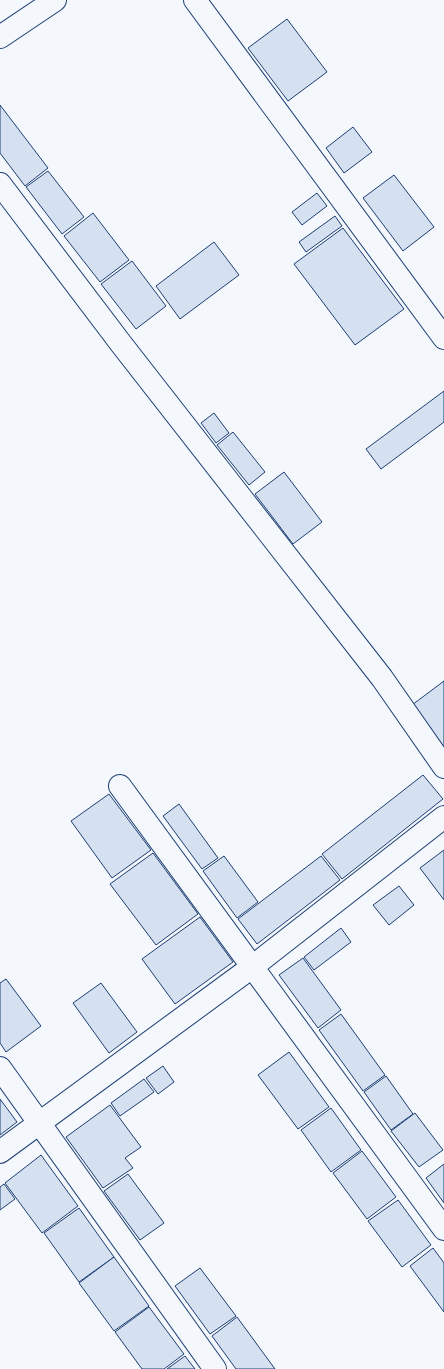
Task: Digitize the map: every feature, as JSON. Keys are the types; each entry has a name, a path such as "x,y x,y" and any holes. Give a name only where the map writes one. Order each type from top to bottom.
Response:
{"street":[{"path":"0,37 55,0"},
{"path":"195,0 444,338"},
{"path":"0,184 122,345 382,678 444,767"},
{"path":"120,786 444,1229"},
{"path":"0,1152 252,968 444,817"},
{"path":"0,1068 215,1369"}],"building":[{"path":"287,19 327,72 288,101 248,48"},
{"path":"0,105 48,168 25,186 0,153"},
{"path":"353,127 372,152 344,173 326,148"},
{"path":"48,171 84,217 62,234 26,187"},
{"path":"394,175 434,227 403,251 363,198"},
{"path":"317,193 327,206 302,225 292,212"},
{"path":"93,213 129,260 100,282 64,236"},
{"path":"335,216 342,226 306,252 299,242"},
{"path":"343,228 404,309 355,345 294,264"},
{"path":"214,242 239,275 180,319 156,286"},
{"path":"132,261 166,306 136,329 101,284"},
{"path":"444,391 444,422 381,469 366,449"},
{"path":"214,413 229,433 216,443 201,423"},
{"path":"233,432 265,472 249,485 217,445"},
{"path":"284,472 322,522 293,544 255,494"},
{"path":"444,681 444,749 412,705"},
{"path":"423,775 443,799 342,879 322,854"},
{"path":"109,794 151,850 112,878 71,821"},
{"path":"179,804 218,858 202,869 163,816"},
{"path":"444,850 444,900 420,868"},
{"path":"153,853 198,914 156,945 110,884"},
{"path":"224,856 258,902 237,918 203,871"},
{"path":"321,856 340,880 257,944 238,919"},
{"path":"399,886 414,905 389,925 373,905"},
{"path":"200,917 233,962 175,1004 142,959"},
{"path":"341,928 351,942 314,970 304,957"},
{"path":"303,958 341,1010 318,1028 279,975"},
{"path":"6,979 41,1026 6,1052 0,1043 0,983"},
{"path":"101,983 137,1032 109,1053 73,1003"},
{"path":"341,1014 385,1075 363,1091 319,1030"},
{"path":"289,1052 329,1107 298,1129 258,1075"},
{"path":"163,1066 174,1082 158,1094 146,1078"},
{"path":"386,1076 413,1114 391,1130 364,1092"},
{"path":"144,1079 154,1092 120,1116 111,1103"},
{"path":"0,1099 17,1122 0,1135"},
{"path":"110,1105 141,1147 125,1158 133,1168 103,1188 66,1137"},
{"path":"331,1108 361,1150 331,1172 301,1130"},
{"path":"415,1113 443,1150 419,1167 391,1131"},
{"path":"362,1151 396,1197 367,1219 333,1173"},
{"path":"41,1155 78,1206 42,1233 5,1183"},
{"path":"444,1164 444,1203 426,1178"},
{"path":"128,1174 164,1223 140,1240 104,1191"},
{"path":"4,1184 15,1199 0,1210 0,1187"},
{"path":"398,1200 431,1245 402,1267 368,1221"},
{"path":"79,1208 114,1257 79,1282 44,1233"},
{"path":"433,1248 444,1263 444,1312 410,1266"},
{"path":"114,1257 149,1306 114,1331 79,1283"},
{"path":"200,1268 236,1316 210,1334 175,1286"},
{"path":"149,1307 184,1354 164,1369 142,1369 115,1332"},
{"path":"237,1317 275,1369 236,1369 212,1336"},
{"path":"185,1356 195,1369 167,1369"}]}
